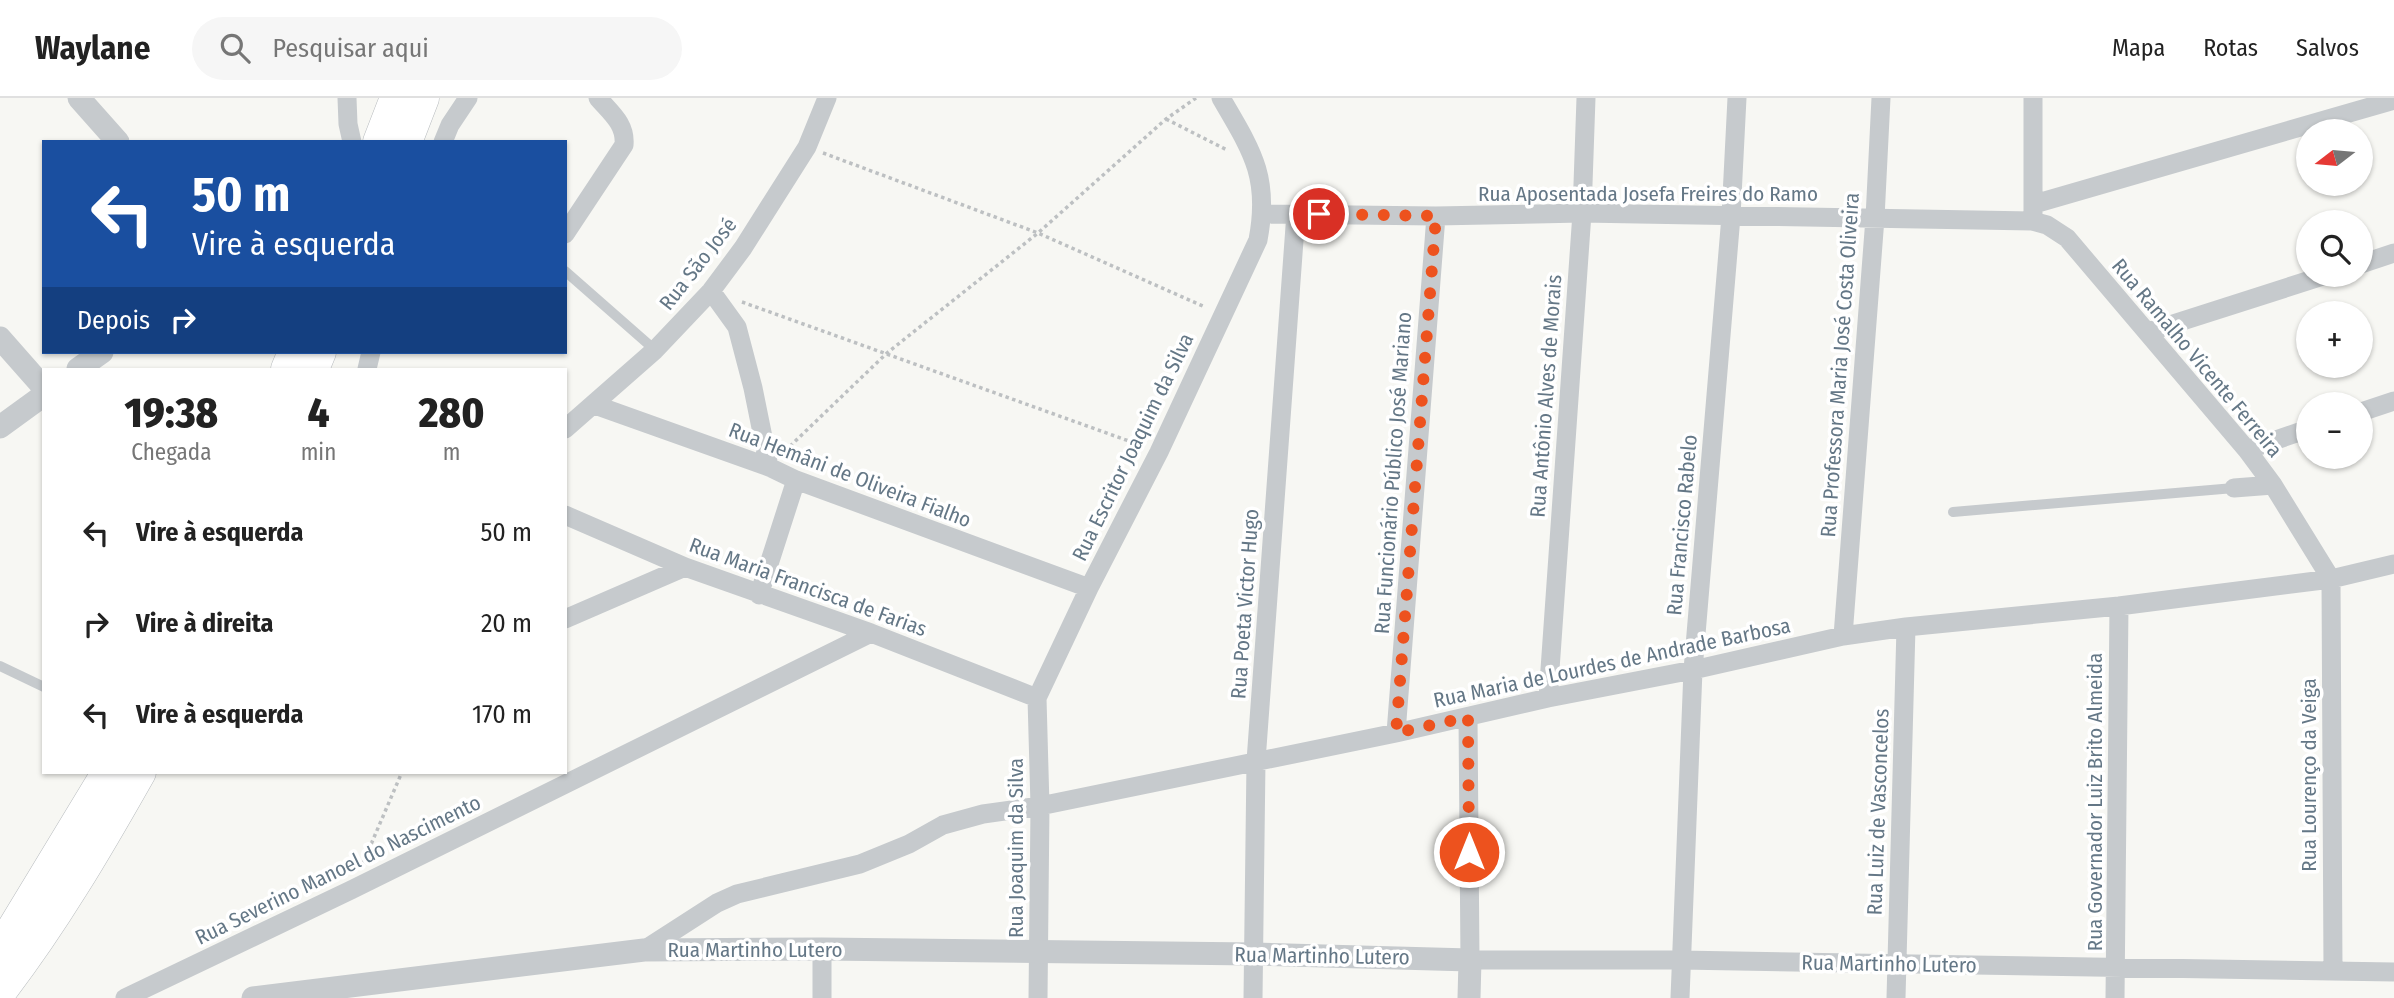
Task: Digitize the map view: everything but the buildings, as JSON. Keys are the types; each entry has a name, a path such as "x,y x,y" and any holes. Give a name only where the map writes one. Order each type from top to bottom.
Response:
{"highway":[{"path":"380,140 396,98"},
{"path":"407,140 424,98"},
{"path":"0,950 107,774"},
{"path":"0,992 83,873 139,774"}],"street":[{"path":"79,98 116,140"},
{"path":"347,98 352,140"},
{"path":"444,140 450,125 468,98"},
{"path":"567,231 624,145 625,134 622,126 598,98"},
{"name":"Rua São José","path":"567,427 655,350 711,291 743,248 807,147 827,98"},
{"path":"1221,98 1257,165 1263,194 1263,214"},
{"name":"Rua Antônio Alves de Morais","path":"1548,698 1581,213 1586,98"},
{"name":"Rua Francisco Rabelo","path":"1680,998 1693,670 1731,216 1737,98"},
{"name":"Rua Professora Maria José Costa Oliveira","path":"1843,636 1875,218 1881,98"},
{"path":"2033,213 2034,98"},
{"name":"Rua Aposentada Josefa Freires do Ramo","path":"1263,214 1436,216 1581,213 1875,218 2033,213 2394,100"},
{"name":"Rua Ramalho Vicente Ferreira","path":"2033,213 2067,238 2247,450 2273,485 2330,579"},
{"name":"Rua Escritor Joaquim da Silva","path":"1037,698 1089,588 1159,452 1223,315 1258,240 1263,214"},
{"name":"Rua Poeta Victor Hugo","path":"1254,998 1256,761 1296,214"},
{"name":"Rua Funcionário Público José Mariano","path":"1396,733 1436,216"},
{"path":"2373,260 2394,253"},
{"path":"2148,332 2296,285"},
{"path":"711,291 737,327 769,467"},
{"path":"0,338 42,386"},
{"path":"79,368 99,354"},
{"path":"0,427 42,396"},
{"path":"2373,408 2394,401"},
{"name":"Rua Hemâni de Oliveira Fialho","path":"595,405 769,467 796,480 1089,588"},
{"path":"2247,450 2296,433"},
{"path":"759,595 796,480"},
{"path":"2234,488 2273,485"},
{"name":"Rua Maria Francisca de Farias","path":"567,516 685,568 871,633 1037,698"},
{"name":"Rua Maria de Lourdes de Andrade Barbosa","path":"644,950 717,902 737,894 860,864 909,844 943,825 983,814 1040,806 1396,733 1843,636 1906,627 2119,606 2330,579 2394,564"},
{"path":"567,618 685,568"},
{"name":"Rua Lourenço da Veiga","path":"2330,579 2333,971"},
{"name":"Rua Governador Luiz Brito Almeida","path":"2115,998 2119,606"},
{"name":"Rua Luiz de Vasconcelos","path":"1896,998 1906,627"},
{"name":"Rua Severino Manoel do Nascimento","path":"125,998 351,890 871,633"},
{"name":"Rua Joaquim da Silva","path":"1037,698 1040,806 1038,998"},
{"path":"1468,717 1469,998"},
{"path":"822,949 822,998"},
{"name":"Rua Martinho Lutero","path":"253,998 644,950 822,949 1254,954 1470,960 1680,960 2394,972"}],"lane":[{"path":"567,273 655,350"},
{"path":"1953,512 2234,488"},
{"path":"0,666 42,686"}],"path":[{"path":"769,467 887,353 1038,233 1166,119 1196,98"},
{"path":"1166,119 1257,165"},
{"path":"807,147 1038,233 1223,315"},
{"path":"711,291 1159,452"},
{"path":"351,890 401,774"}],"route":[{"path":"1319,214 1436,216 1396,733 1468,717 1469,852"}]}
